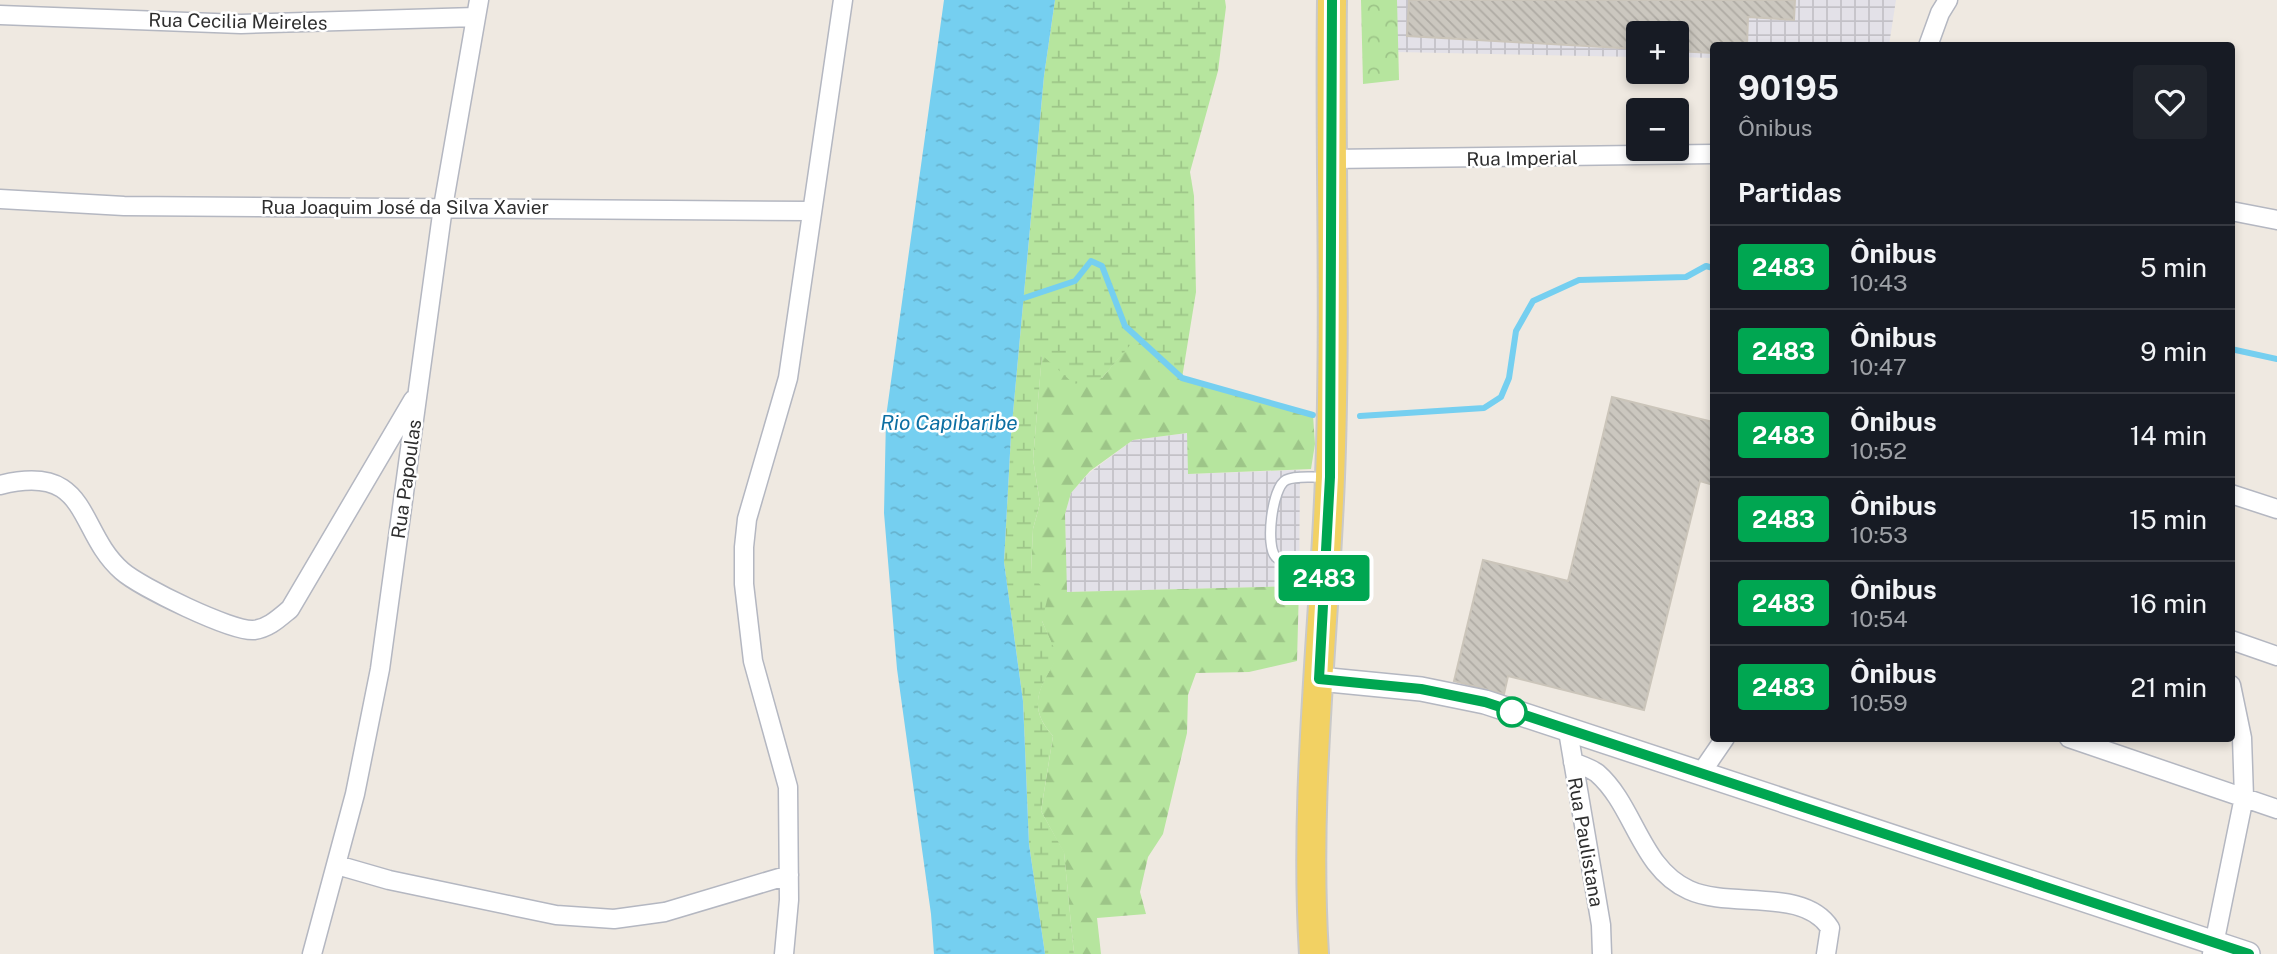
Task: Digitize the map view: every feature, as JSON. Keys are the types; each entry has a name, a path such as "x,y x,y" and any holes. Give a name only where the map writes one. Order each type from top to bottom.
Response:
{"main road":[{"path":"1314,954 1310,891 1311,789 1330,477 1332,0"}],"street":[{"path":"784,954 789,875 788,787 752,660 744,584 744,547 747,519 788,378 810,211 843,0"},
{"path":"1929,42 1948,0"},
{"name":"Rua Cecilia Meireles","path":"0,15 241,24 477,8"},
{"name":"Rua Papoulas","path":"312,954 355,794 380,669 443,207 477,8"},
{"name":"Rua Imperial","path":"1331,159 1710,154"},
{"name":"Rua Joaquim José da Silva Xavier","path":"0,199 124,206 810,211"},
{"path":"2235,212 2277,220"},
{"path":"0,485 20,480 44,481 64,491 82,507 120,570 145,588 232,626 258,629 271,625 290,609 418,390"},
{"path":"2235,495 2277,509"},
{"path":"2235,641 2277,656"},
{"path":"1319,679 1421,689 1485,702 2213,948 2248,954"},
{"path":"2213,948 2244,797 2242,738 2235,704"},
{"name":"Rua Paulistana","path":"1568,731 1601,925 1602,954"},
{"path":"1701,773 1722,742"},
{"path":"2081,742 2277,808"},
{"path":"1573,762 1595,772 1614,792 1643,844 1670,878 1688,890 1710,898 1780,902 1801,906 1819,915 1830,928 1826,954"},
{"path":"337,865 389,880 556,915 614,919 665,912 789,875"}],"lane":[{"path":"1324,567 1284,562 1275,556 1271,536 1274,498 1286,480 1330,477"}],"shaded area":[{"path":"1397,0 1896,0 1889,42 1710,42 1710,58 1689,57 1689,21 1626,21 1626,57 1397,52"},
{"path":"1188,433 1188,474 1300,470 1299,586 1066,592 1065,514 1071,493 1088,474 1133,440"}],"green space":[{"path":"1055,0 1225,0 1226,7 1218,71 1190,172 1194,196 1196,292 1182,378 1137,337 1102,378 1074,384 1042,355 1033,459 1040,503 1033,529 1031,572 1048,596 1042,621 1058,657 1041,687 1039,696 1040,715 1053,736 1041,811 1064,852 1074,954 1045,954 1029,844 1023,701 1004,562 1011,435 1044,76"},
{"path":"1361,0 1397,0 1399,80 1363,84"},
{"path":"1136,337 1182,378 1313,415 1315,444 1311,469 1188,474 1187,433 1133,440 1090,471 1071,493 1065,514 1067,592 1299,586 1297,661 1249,672 1196,673 1188,695 1187,733 1163,834 1148,857 1140,892 1146,914 1097,918 1101,954 1074,954 1064,853 1041,811 1053,736 1040,715 1039,696 1057,657 1042,621 1031,572 1033,529 1040,503 1033,459 1042,354 1102,378"}],"water":[{"name":"Rio Capibaribe","path":"944,0 1055,0 1044,76 1011,435 1004,562 1023,701 1029,844 1045,954 934,954 931,914 897,669 884,513 886,417"}],"building":[{"path":"1409,0 1795,0 1794,20 1748,17 1747,42 1710,42 1710,53 1689,52 1689,21 1626,21 1626,48 1407,36"},
{"path":"1612,397 1710,421 1710,484 1700,481 1644,710 1508,676 1504,694 1454,681 1483,560 1568,581"}],"waterway":[{"path":"1018,300 1075,281 1091,261 1102,266 1125,326 1182,378 1313,415"},
{"path":"1360,416 1484,408 1501,397 1509,378 1516,331 1533,301 1579,280 1686,277 1706,266 1710,267"},
{"path":"2235,350 2277,359"}],"bus line":[{"name":"2483","path":"1332,0 1330,477 1319,679 1421,689 1485,702 2249,954"}]}
